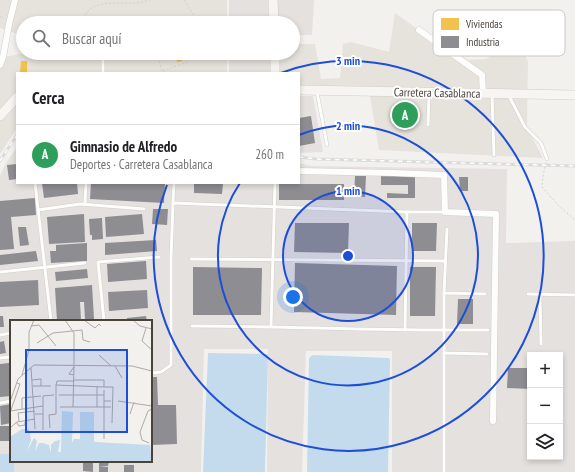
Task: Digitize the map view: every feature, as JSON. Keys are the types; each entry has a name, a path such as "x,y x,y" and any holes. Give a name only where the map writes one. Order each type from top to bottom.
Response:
{"main road":[{"path":"273,0 274,16"},
{"path":"275,60 275,72"},
{"name":"Carretera Casablanca","path":"300,90 575,95"},
{"path":"0,116 16,98"}],"street":[{"path":"0,65 15,0"},
{"path":"419,30 433,40"},
{"path":"455,56 482,75 487,93"},
{"path":"300,171 444,175 445,212 496,214 493,421"}],"lane":[{"path":"103,60 103,72"},
{"path":"317,91 327,145"},
{"path":"428,125 429,93"},
{"path":"487,93 494,155"},
{"path":"508,94 525,127 541,143 547,159"},
{"path":"35,184 50,320"},
{"path":"85,204 86,184"},
{"path":"152,373 161,372 171,365 171,258 174,184"},
{"path":"271,326 275,184"},
{"path":"173,203 407,212 445,212"},
{"path":"38,210 85,204 144,209"},
{"path":"405,330 407,212"},
{"path":"444,472 444,293 447,229"},
{"path":"104,320 98,262 159,256"},
{"path":"191,259 445,262"},
{"path":"0,272 85,263"},
{"path":"444,293 485,294"},
{"path":"528,294 575,295"},
{"path":"540,294 541,344"},
{"path":"192,326 488,330"},
{"path":"0,335 10,333"},
{"path":"444,353 487,354"},
{"path":"0,358 10,357"},
{"path":"0,403 10,401"}],"path":[{"path":"86,16 89,10 101,4 138,3 150,0"},
{"path":"184,0 194,16"},
{"path":"160,60 163,72 189,60"},
{"path":"547,159 542,187 558,205 575,220"}],"shaded area":[{"path":"0,0 227,0 227,16 16,16 16,34 0,28"},
{"path":"229,0 268,0 269,16 229,16"},
{"path":"276,0 314,0 312,35 300,35 300,16 276,16"},
{"path":"395,13 433,39 433,56 461,56 468,60 486,59 490,56 526,56 528,62 527,128 543,158 379,150 370,96 300,92 300,72 276,72 276,60 300,60 300,44 315,44 321,79 340,78 343,44 351,42 389,52"},
{"path":"16,55 16,60 227,60 227,72 16,72 16,130 0,154 0,58"},
{"path":"229,60 270,60 271,72 229,72"},
{"path":"300,96 313,96 323,152 300,153"},
{"path":"16,148 16,184 300,184 300,163 312,166 507,169 506,243 575,241 575,472 392,472 392,351 306,351 302,472 267,472 268,349 204,349 201,472 14,472 14,462 152,462 152,320 10,320 10,454 0,454 0,176 6,163"}],"water":[{"path":"208,353 268,354 265,472 203,472"},
{"path":"313,355 389,358 388,472 307,472 309,359"},
{"path":"0,454 10,454 10,462 14,462 14,472 0,472"}],"building: Viviendas":[{"path":"21,61 27,61 27,72 20,72"}],"building: Industria":[{"path":"311,116 315,143 300,146 300,118"},
{"path":"16,164 16,179 9,180 7,165"},
{"path":"355,176 366,176 365,197 354,196"},
{"path":"381,176 415,176 415,198 387,198 387,193 408,194 408,185 381,185"},
{"path":"459,177 468,177 468,191 460,191"},
{"path":"42,184 77,184 78,194 44,198"},
{"path":"91,184 165,184 164,203 90,199"},
{"path":"194,184 223,184 222,194 194,193"},
{"path":"279,184 344,184 344,200 279,200"},
{"path":"35,198 36,215 11,217 14,249 0,250 0,201"},
{"path":"153,209 168,209 167,225 152,224"},
{"path":"84,214 85,242 49,244 47,217"},
{"path":"142,214 144,234 106,237 105,217"},
{"path":"102,218 103,239 92,240 92,235 90,235 89,219"},
{"path":"295,223 349,223 348,253 294,252"},
{"path":"412,223 437,223 436,251 412,251"},
{"path":"18,227 26,227 29,245 20,246"},
{"path":"156,240 157,251 105,255 105,243"},
{"path":"87,243 87,261 51,263 50,251 56,251 56,245"},
{"path":"36,251 38,261 0,265 0,255"},
{"path":"146,261 147,279 108,282 107,264"},
{"path":"295,263 397,266 396,315 294,312"},
{"path":"193,267 262,268 261,315 193,315"},
{"path":"410,267 436,267 435,316 410,316"},
{"path":"87,269 88,278 56,281 55,272"},
{"path":"38,280 39,305 0,307 0,282"},
{"path":"92,285 94,319 85,320 84,302 80,302 81,320 57,320 55,288"},
{"path":"147,290 148,308 109,311 108,292"},
{"path":"458,299 473,299 473,324 457,324"},
{"path":"0,316 3,316 4,327 0,327"},
{"path":"146,316 147,320 127,320 127,318"},
{"path":"4,341 6,353 0,354 0,342"},
{"path":"9,363 10,396 0,397 0,364"},
{"path":"508,368 527,368 527,389 507,388"},
{"path":"152,377 157,377 158,405 176,405 177,444 152,445"},
{"path":"10,404 10,423 1,425 0,406"},
{"path":"0,426 10,426 10,441 0,441"},
{"path":"83,462 93,462 93,472 83,471"},
{"path":"99,462 109,462 108,466 99,466"},
{"path":"124,465 134,465 134,472 124,472"},
{"path":"99,466 108,467 108,472 99,472"}],"railway":[{"path":"0,161 16,137"},
{"path":"300,157 316,159 575,166"}],"place":[{"name":"Gimnasio de Alfredo","path":"405,115"}]}
